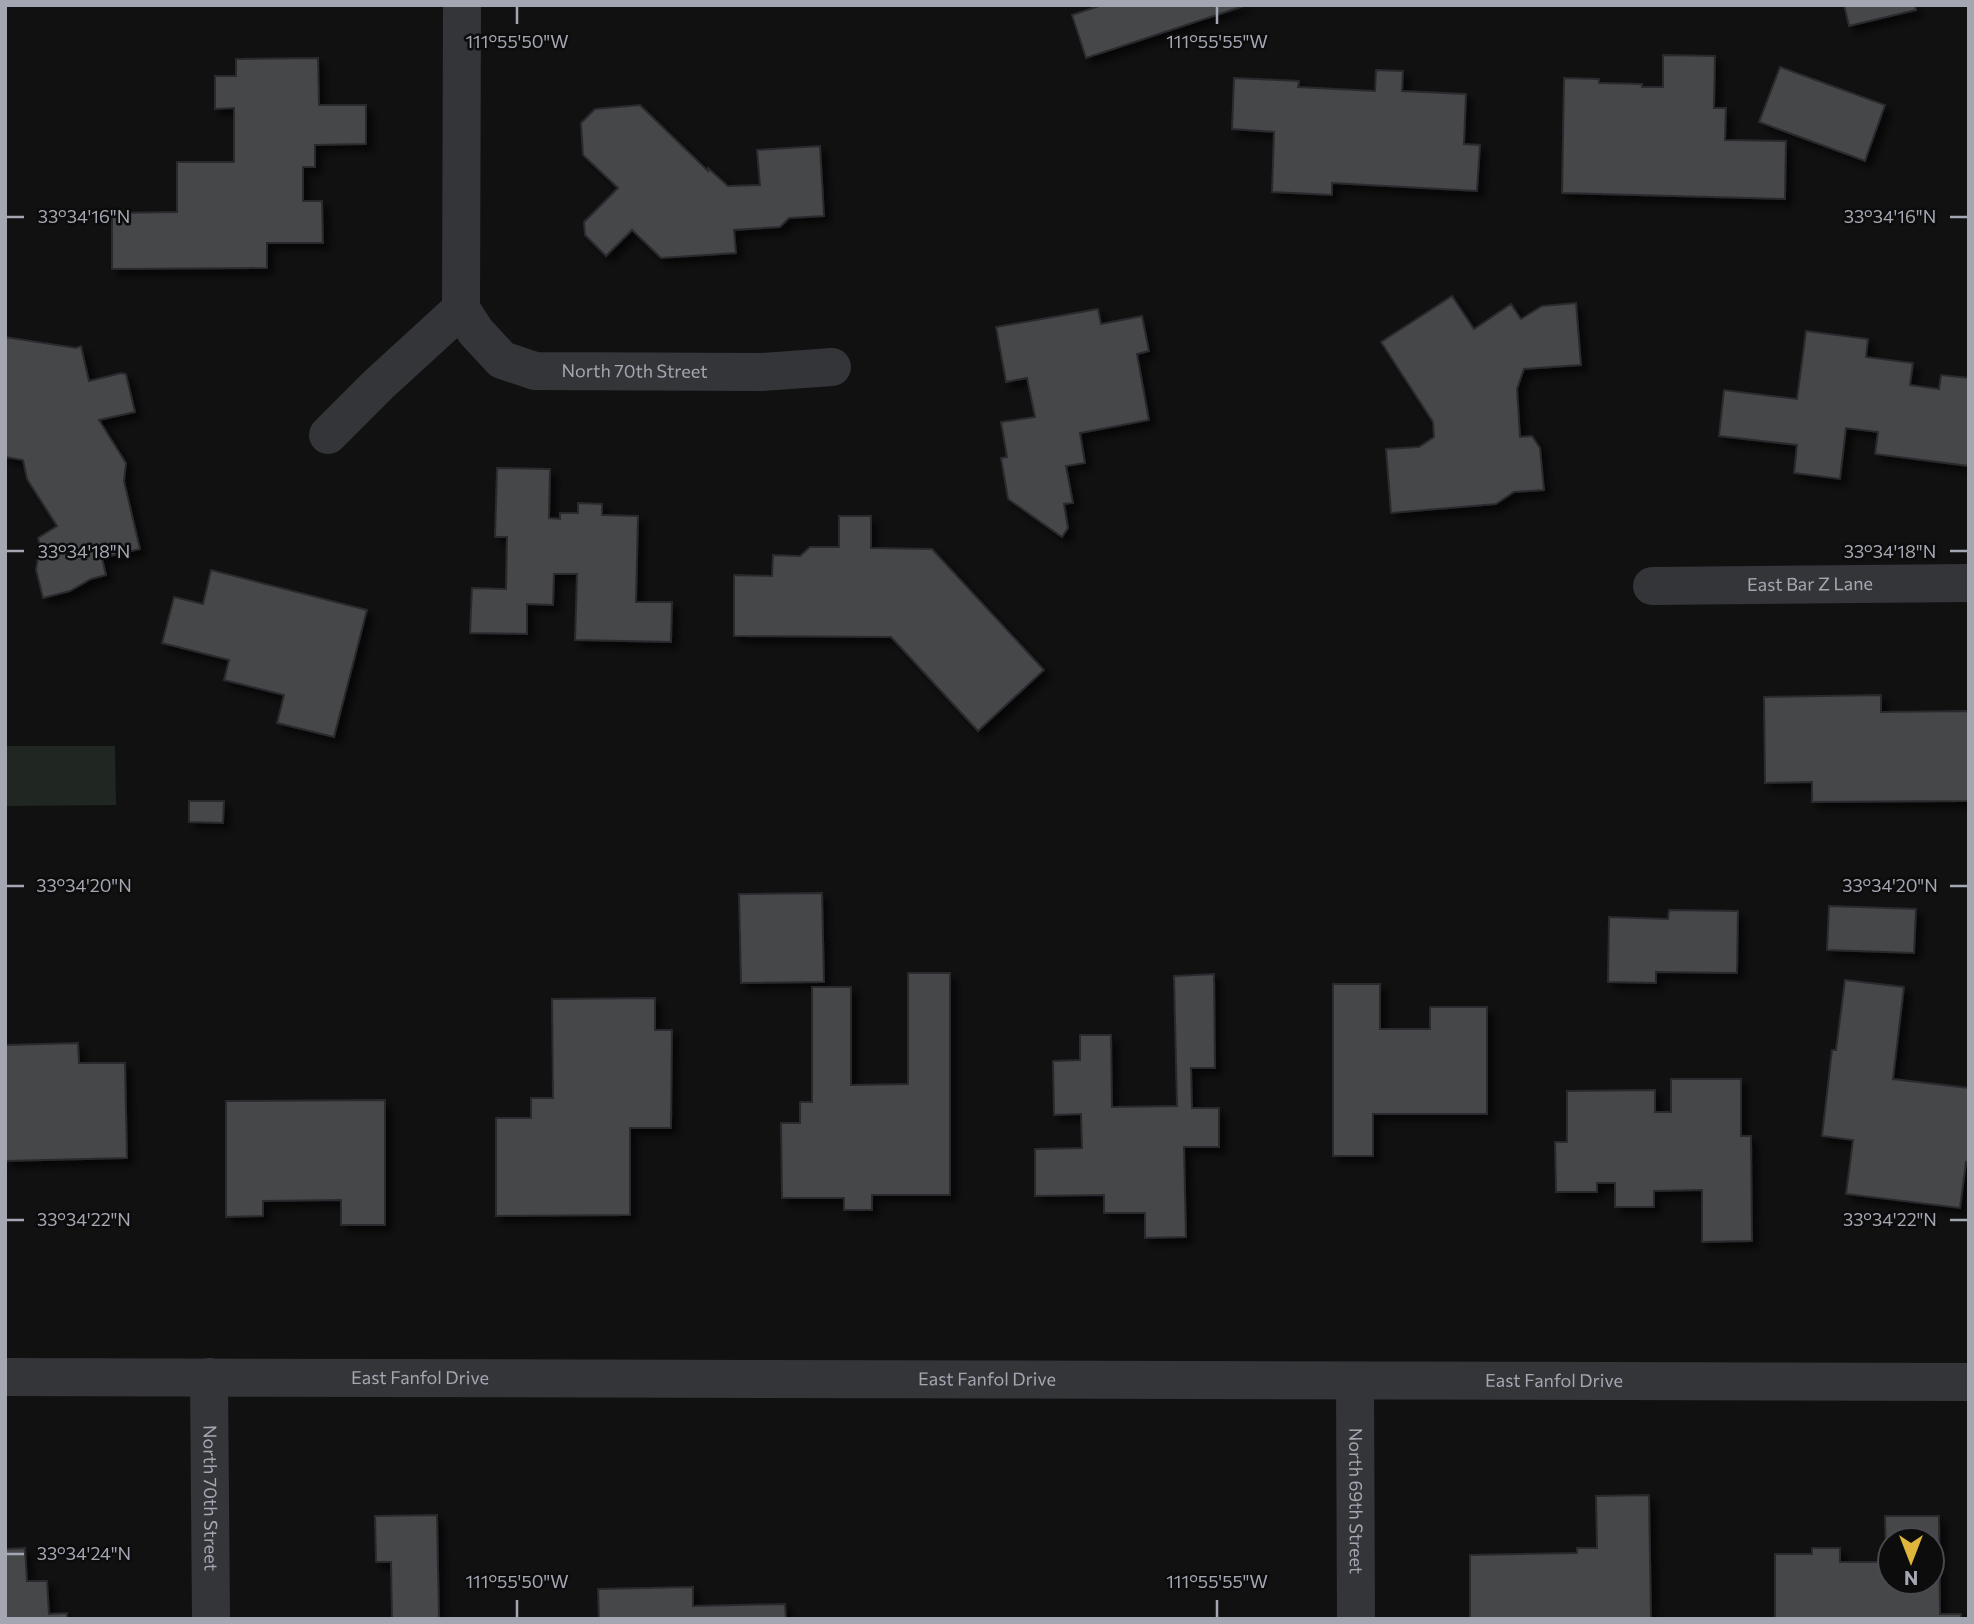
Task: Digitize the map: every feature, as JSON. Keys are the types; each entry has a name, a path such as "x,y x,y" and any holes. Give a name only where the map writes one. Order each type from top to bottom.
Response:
{"street":[{"path":"328,435 461,309 462,5"},
{"name":"North 70th Street","path":"461,309 476,332 502,360 534,370 761,372 832,367"},
{"name":"East Bar Z Lane","path":"1652,586 1969,583"},
{"name":"East Fanfol Drive","path":"5,1377 1969,1382"},
{"name":"North 70th Street","path":"209,1377 211,1619"},
{"name":"North 69th Street","path":"1355,1382 1356,1619"}],"shaded area":[{"path":"5,746 115,746 116,805 5,806"}],"building":[{"path":"1102,5 1247,5 1086,58 1072,15"},
{"path":"1844,5 1915,5 1916,10 1849,26"},
{"path":"1663,55 1715,56 1714,108 1726,108 1725,140 1786,141 1785,199 1562,193 1564,78 1599,79 1599,83 1663,87"},
{"path":"318,58 319,105 366,105 366,144 315,145 315,167 303,167 303,201 322,201 323,243 267,243 267,268 112,269 112,213 177,212 177,162 234,162 234,108 215,109 215,76 236,76 236,59"},
{"path":"1780,67 1885,105 1865,161 1759,122"},
{"path":"1376,70 1403,71 1402,91 1466,94 1464,144 1480,145 1477,191 1332,183 1332,195 1272,192 1274,132 1232,129 1234,78 1299,81 1298,87 1375,91"},
{"path":"640,105 708,171 708,168 728,186 760,185 757,150 820,146 824,216 789,218 780,227 734,230 736,253 661,258 632,230 606,256 585,235 584,222 618,188 583,155 581,123 595,109"},
{"path":"1452,296 1474,329 1511,304 1521,319 1542,306 1576,303 1581,365 1524,369 1517,389 1520,437 1532,436 1540,448 1544,490 1514,492 1496,504 1391,513 1386,449 1419,447 1434,437 1433,422 1381,342"},
{"path":"1098,309 1101,324 1142,316 1149,351 1137,354 1149,420 1080,433 1085,463 1066,466 1073,503 1064,504 1068,528 1062,537 1008,499 1001,458 1007,457 1001,422 1035,417 1027,378 1006,382 996,327"},
{"path":"1806,331 1868,339 1866,357 1913,363 1910,385 1939,389 1941,375 1969,378 1969,466 1875,454 1878,432 1846,428 1840,479 1794,473 1797,445 1719,436 1724,390 1797,399"},
{"path":"5,337 76,348 81,346 89,381 126,374 135,412 99,420 126,463 124,481 140,549 102,558 106,575 91,579 70,591 43,598 36,570 40,546 38,538 57,526 27,479 23,460 5,457"},
{"path":"497,468 550,469 549,518 560,519 560,513 578,513 578,503 602,504 602,515 638,516 636,602 672,602 671,642 575,640 577,574 554,574 553,605 527,604 527,634 470,633 472,588 506,589 507,537 495,537"},
{"path":"839,516 871,516 871,548 932,549 1044,670 978,731 891,637 734,636 734,575 772,576 773,555 800,556 810,547 839,547"},
{"path":"211,570 367,610 334,737 277,723 284,695 224,680 229,660 162,643 174,597 203,604"},
{"path":"1881,695 1881,712 1969,711 1969,801 1812,802 1812,782 1765,783 1764,697"},
{"path":"189,801 224,801 223,823 189,822"},
{"path":"822,893 824,982 741,983 739,894"},
{"path":"1829,906 1916,909 1914,953 1827,950"},
{"path":"1669,910 1738,911 1737,973 1656,972 1656,983 1608,982 1609,917 1668,919"},
{"path":"908,973 950,973 950,1195 872,1195 872,1210 844,1210 844,1198 782,1198 781,1123 800,1123 800,1102 812,1102 812,987 851,987 851,1085 908,1084"},
{"path":"1214,974 1215,1068 1191,1068 1192,1108 1219,1108 1219,1147 1184,1147 1186,1237 1145,1238 1145,1213 1104,1213 1104,1195 1035,1196 1035,1149 1082,1148 1081,1114 1054,1115 1053,1061 1080,1060 1080,1035 1111,1035 1112,1107 1177,1106 1174,976"},
{"path":"1845,980 1904,987 1893,1079 1969,1088 1969,1163 1966,1162 1960,1208 1846,1194 1853,1140 1822,1136 1832,1050 1836,1050"},
{"path":"1333,984 1380,984 1380,1029 1430,1029 1430,1007 1487,1007 1487,1114 1373,1114 1373,1156 1333,1156"},
{"path":"655,998 655,1030 672,1030 671,1128 630,1128 630,1215 496,1216 496,1118 531,1118 531,1098 553,1098 552,999"},
{"path":"78,1043 79,1063 125,1063 127,1158 5,1161 5,1045"},
{"path":"1671,1079 1741,1079 1741,1136 1751,1136 1752,1241 1702,1242 1702,1190 1654,1191 1654,1207 1615,1207 1615,1183 1597,1183 1597,1192 1556,1192 1555,1142 1567,1142 1567,1091 1655,1090 1655,1112 1671,1112"},
{"path":"385,1100 385,1225 341,1225 341,1200 263,1201 263,1216 226,1217 226,1101"},
{"path":"1649,1495 1651,1619 1470,1619 1470,1555 1577,1553 1577,1548 1597,1548 1596,1496"},
{"path":"437,1515 439,1619 392,1619 391,1562 376,1562 375,1516"},
{"path":"1885,1516 1939,1516 1939,1526 1885,1526"},
{"path":"25,1548 27,1581 47,1581 49,1614 67,1613 67,1619 5,1619 5,1549"},
{"path":"1812,1548 1840,1548 1840,1562 1876,1562 1876,1596 1940,1596 1940,1614 1961,1614 1961,1619 1775,1619 1775,1554 1812,1554"},
{"path":"693,1587 693,1606 785,1604 786,1619 599,1619 598,1589"}]}
